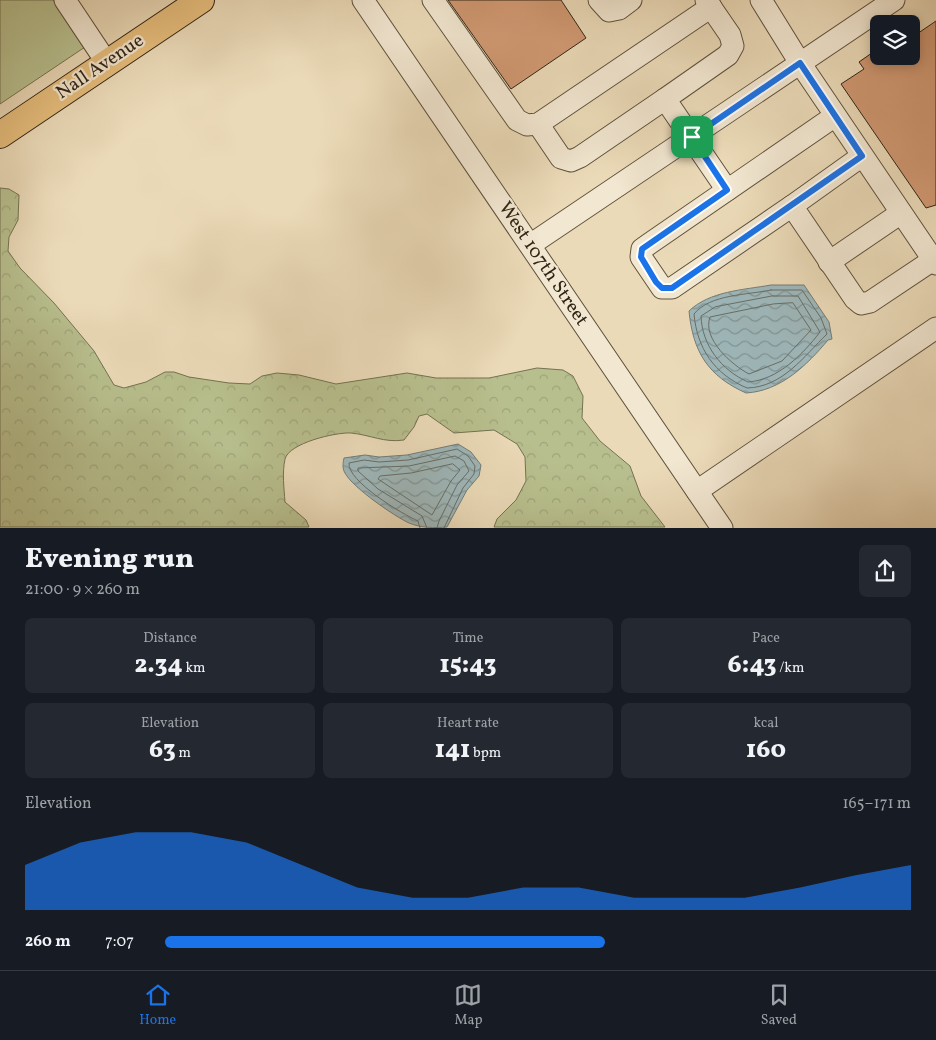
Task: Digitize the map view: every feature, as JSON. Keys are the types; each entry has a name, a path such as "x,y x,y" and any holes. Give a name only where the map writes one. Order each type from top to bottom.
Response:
{"main road":[{"name":"Nall Avenue","path":"0,135 201,0"}],"street":[{"path":"66,0 107,63"},
{"name":"West 107th Street","path":"363,0 722,528"},
{"path":"434,0 517,120 527,125 538,124 708,4 730,35 733,46 728,55 580,157 571,161 561,158 538,124"},
{"path":"599,0 609,11 619,9 632,0"},
{"path":"761,0 800,63 934,262 870,302 861,304 855,299 792,206"},
{"path":"530,245 894,0"},
{"path":"665,99 727,190"},
{"path":"835,116 642,249 641,257 656,282 662,288 672,288 862,156"},
{"path":"829,262 901,213"},
{"path":"698,491 936,328"}],"green space":[{"path":"0,0 53,0 85,47 0,104"},
{"path":"0,188 9,189 19,195 18,220 9,237 8,251 20,268 54,303 94,351 114,385 124,388 146,382 165,372 174,372 189,377 229,383 250,384 262,376 277,373 299,375 336,384 407,373 436,378 489,378 537,368 563,370 573,376 583,396 582,418 600,441 630,466 641,496 665,527 494,527 497,519 516,500 526,481 525,457 517,444 494,430 454,433 427,414 419,416 414,427 404,440 397,441 344,433 304,443 288,453 285,459 284,470 285,502 306,520 309,527 0,527"}],"water":[{"path":"771,285 804,285 829,322 832,339 828,340 811,359 782,382 759,391 746,393 722,379 705,361 694,339 689,311 697,304 717,295"},
{"path":"458,444 471,452 481,465 479,476 467,490 447,527 423,527 409,523 364,493 349,479 343,469 344,458 365,455 379,457 407,455"}],"building":[{"path":"448,0 561,0 586,38 511,89"},
{"path":"936,21 936,205 926,208 841,84 864,69 859,62 870,54 870,65 920,65 920,32"}],"route":[{"path":"800,63 862,156 672,288 662,288 656,282 641,257 642,249 727,190 692,137 800,63"}]}
